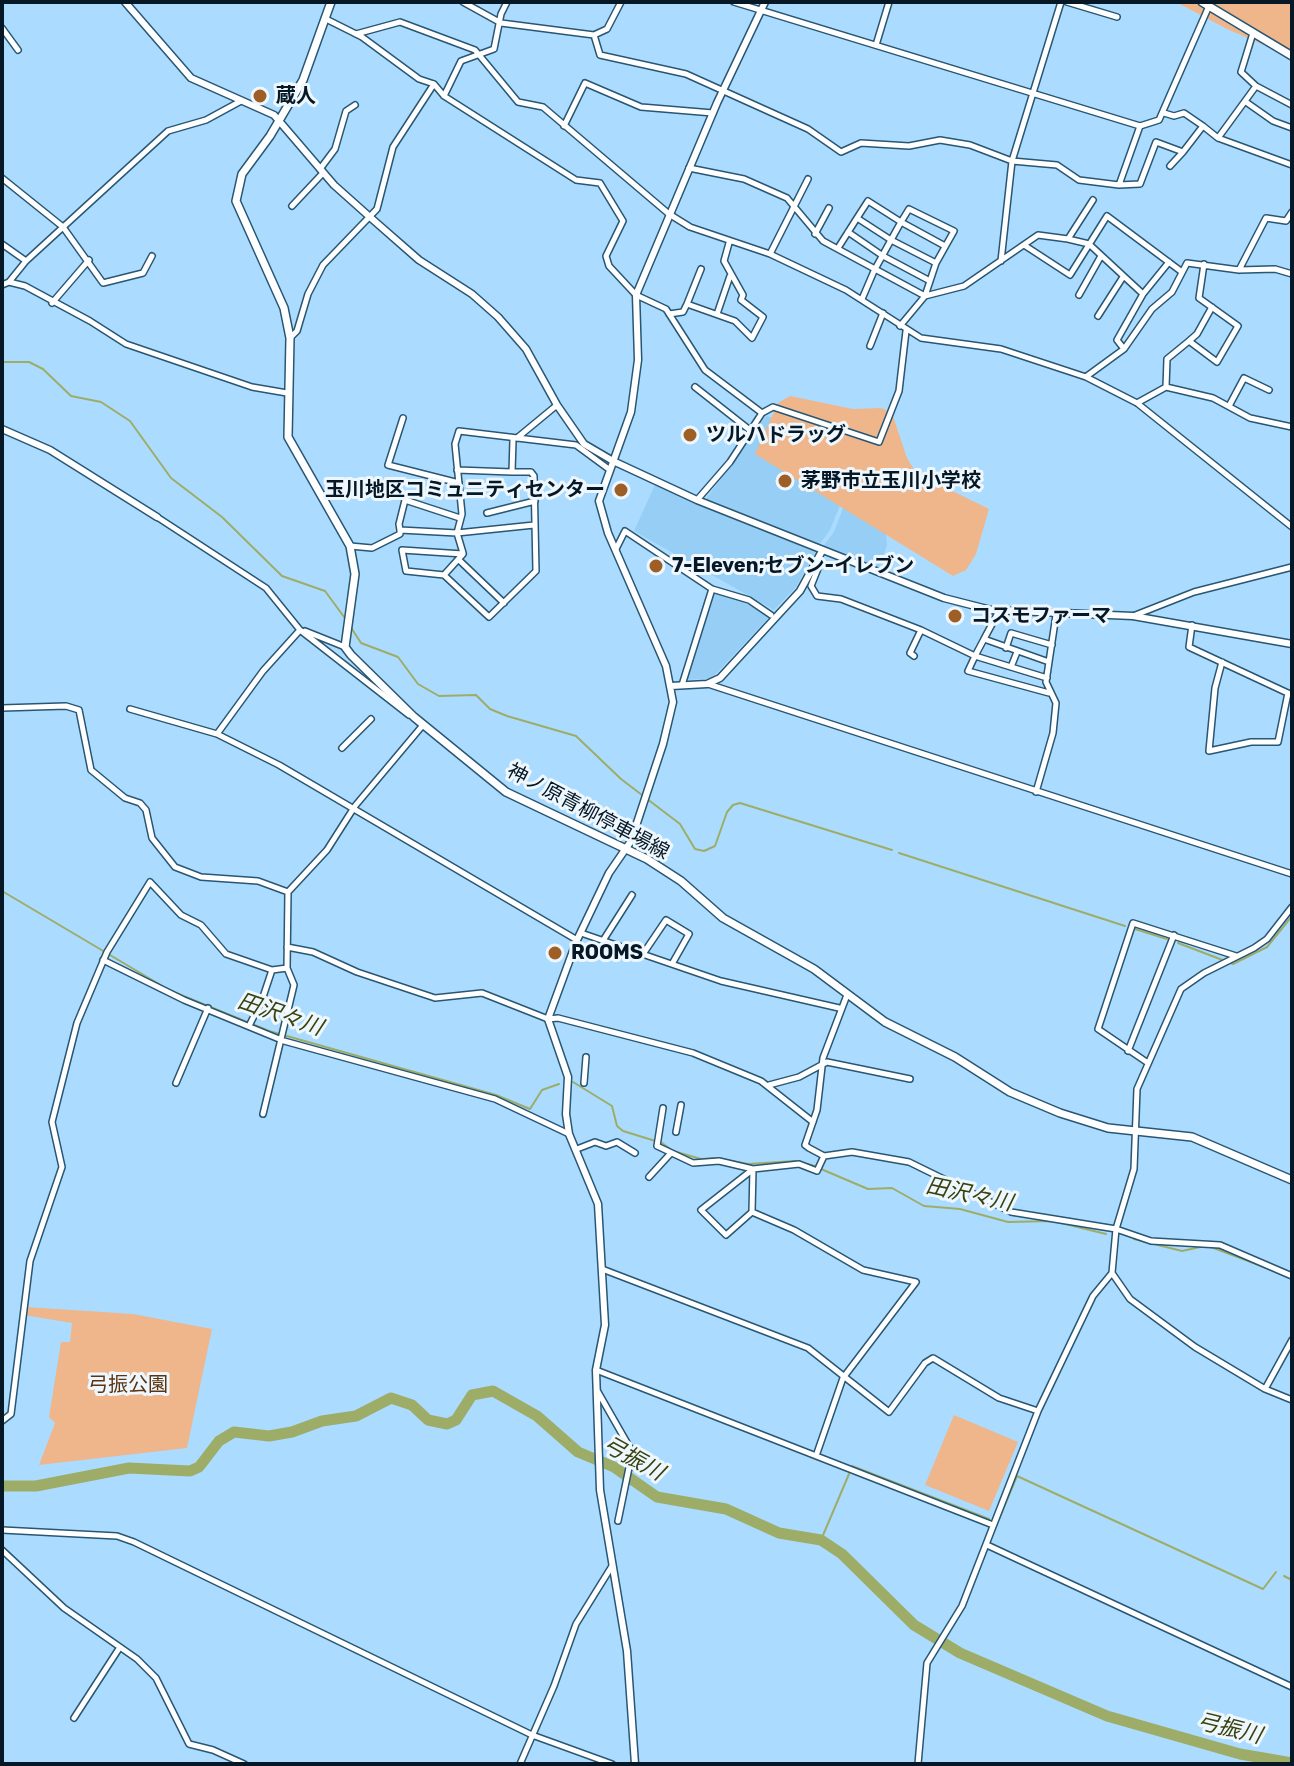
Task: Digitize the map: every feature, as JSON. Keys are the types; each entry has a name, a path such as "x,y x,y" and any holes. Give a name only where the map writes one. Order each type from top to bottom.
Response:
{"main road":[{"path":"331,2 303,80 280,121 242,174 236,201 284,308 290,338 288,437 350,546 355,574 345,647"},
{"path":"1206,4 1292,56"},
{"name":"神ノ原青柳停車場線","path":"345,647 414,717 506,792 627,848 681,881 723,918 814,969 885,1022 955,1057 1022,1099 1076,1119 1137,1132 1172,1132 1192,1137 1292,1180"}],"street":[{"path":"125,2 191,78 280,121 321,171 371,218 419,260 472,294 513,331 584,444 613,461 697,500 901,584 999,611 1133,616 1292,644"},
{"path":"463,2 501,23 594,35 607,29 621,2"},
{"path":"444,96 461,61 494,49 501,14 507,2"},
{"path":"734,2 1140,126 1159,120 1164,113 1206,4"},
{"path":"635,1764 627,1651 600,1490 596,1370 605,1325 596,1195 569,1134 566,1114 568,1077 548,1019 579,936 609,873 627,848 670,721 671,686 599,501 631,412 638,360 636,295 713,113 765,2"},
{"path":"876,45 889,2"},
{"path":"1001,262 1012,161 1064,2 1117,17"},
{"path":"326,19 356,34 419,79 434,84 444,96 576,180 600,183 623,221 606,261 636,295 658,303 669,314 705,370 762,413"},
{"path":"356,34 400,22 475,50 518,102 543,107 669,214 729,243 770,254 862,299 903,328 928,340 961,341 1021,354 1086,377 1137,403 1292,527"},
{"path":"2,28 18,50"},
{"path":"1253,33 1241,72 1256,86 1292,105"},
{"path":"594,35 600,55 686,74 808,129 841,152 861,143 909,146 940,140 970,145 1012,161 1057,165 1079,180 1119,185 1140,184 1156,142 1183,152"},
{"path":"564,126 585,83 641,107 713,113"},
{"path":"290,338 297,331 308,294 323,265 371,218 386,182 393,147 434,84"},
{"path":"1218,138 1256,86"},
{"path":"2,285 9,282 26,261 168,131 206,120 241,101"},
{"path":"1246,102 1273,121 1292,128"},
{"path":"292,206 335,149 346,111 355,105"},
{"path":"1164,113 1174,116 1184,113 1218,138 1292,165"},
{"path":"1119,185 1140,126"},
{"path":"1170,166 1203,126"},
{"path":"689,168 744,179 787,198 815,234 874,271 925,296 964,286 1038,235 1089,244 1143,294"},
{"path":"770,254 808,179"},
{"path":"3,180 63,227 103,283 143,273 152,256"},
{"path":"1068,239 1093,200"},
{"path":"838,248 868,201 945,246"},
{"path":"815,234 829,208"},
{"path":"697,500 762,413 773,407 879,442 899,391 903,328 925,296 936,263 954,231 909,209 862,299"},
{"path":"1239,270 1266,218 1286,221 1292,212"},
{"path":"1024,245 1070,275 1107,216 1182,272"},
{"path":"857,218 936,263"},
{"path":"848,232 883,256 930,281"},
{"path":"687,304 735,321 752,338 763,317 741,300 743,295 724,261 729,243"},
{"path":"2,244 26,261"},
{"path":"1079,295 1101,256"},
{"path":"52,303 89,260"},
{"path":"1124,349 1117,340 1143,294 1169,262"},
{"path":"1086,377 1124,349 1152,309 1172,292 1187,263 1239,270 1275,269 1292,274"},
{"path":"1189,341 1217,362 1238,326 1199,298 1204,264"},
{"path":"669,314 683,312 701,269"},
{"path":"717,314 730,275"},
{"path":"1098,316 1123,277"},
{"path":"9,282 25,286 126,344 252,387 287,393"},
{"path":"1166,387 1167,359 1197,334 1212,307"},
{"path":"870,346 883,313"},
{"path":"1229,407 1244,378 1269,390"},
{"path":"695,387 751,431"},
{"path":"1137,403 1166,387 1213,398 1250,418 1292,427"},
{"path":"512,472 515,439 557,405"},
{"path":"403,418 388,465 459,483"},
{"path":"2,429 50,450 266,588 300,630 398,709 414,717"},
{"path":"504,603 461,557 457,533 460,518 457,470 459,431 576,445 611,470"},
{"path":"457,470 531,472 535,501 536,571 489,617 444,575 406,571 402,550 461,557"},
{"path":"350,546 372,548 400,534 405,500 460,518"},
{"path":"487,513 535,501"},
{"path":"400,530 457,533 534,525"},
{"path":"616,549 625,531 712,589 749,600 771,615"},
{"path":"707,684 720,678 800,591 822,551"},
{"path":"444,575 461,557"},
{"path":"817,562 819,566 811,586 817,596 841,599 921,630 975,656 1047,678"},
{"path":"1133,616 1194,592 1292,567"},
{"path":"682,685 712,589"},
{"path":"999,611 968,671 1049,693"},
{"path":"1036,792 1053,733 1056,703 1049,693 1047,678 1056,615"},
{"path":"1192,624 1189,647 1222,662 1290,694 1278,742 1251,742 1209,751 1213,701 1222,662"},
{"path":"300,630 345,647"},
{"path":"217,734 263,671 300,630"},
{"path":"914,656 910,653 921,630"},
{"path":"1006,648 1011,633 1052,645"},
{"path":"984,639 1049,662"},
{"path":"1011,667 1017,652"},
{"path":"671,686 707,684 1292,874"},
{"path":"2,708 66,706 79,710 91,770 125,798 140,803 146,810 152,838 175,867 201,877 258,881 288,892"},
{"path":"130,709 217,734 355,806 358,812 469,878 579,936 604,939 721,981 839,1008"},
{"path":"342,748 371,719"},
{"path":"263,1114 284,1041 294,985 287,968 288,892 327,850 355,806 424,724"},
{"path":"2,1421 11,1414 30,1261 62,1167 52,1122 77,1023 105,957 150,882 181,915 201,925 226,954 272,970 287,968"},
{"path":"604,939 632,895"},
{"path":"918,1764 925,1671 936,1646 962,1606 1038,1411 1093,1296 1112,1273 1116,1229 1134,1169 1137,1089 1148,1063 1181,989 1267,939 1292,907"},
{"path":"643,954 666,920 689,934 672,964"},
{"path":"1148,1063 1098,1029 1133,923 1237,956"},
{"path":"1128,1051 1174,935"},
{"path":"287,947 313,952 357,972 435,998 482,993 548,1019 558,1018 693,1053 769,1085 813,1122"},
{"path":"105,957 184,1000 250,1024 284,1041 495,1099 569,1134"},
{"path":"250,1024 272,970"},
{"path":"847,995 839,1008 822,1065 813,1122 805,1145 824,1156 852,1152 921,1166 1011,1212 1116,1229 1151,1241 1220,1245 1292,1276"},
{"path":"176,1083 208,1008"},
{"path":"584,1083 586,1057"},
{"path":"769,1085 799,1077 827,1062 910,1079"},
{"path":"676,1132 681,1105"},
{"path":"663,1108 657,1146 693,1163 719,1161 753,1169 799,1164 819,1167 824,1156"},
{"path":"577,1149 595,1142 606,1146 617,1142 635,1153"},
{"path":"649,1177 671,1153"},
{"path":"753,1169 752,1212 726,1235 701,1210 753,1169"},
{"path":"752,1212 794,1230 863,1270 916,1282 843,1378 816,1456"},
{"path":"602,1269 808,1348 889,1412 925,1363 933,1358 999,1398 1038,1411"},
{"path":"1112,1273 1130,1299 1152,1317 1265,1389 1292,1400"},
{"path":"1265,1389 1292,1340"},
{"path":"596,1370 993,1525"},
{"path":"597,1389 630,1448 631,1458 618,1521"},
{"path":"2,1530 117,1536 134,1542 532,1735 612,1764"},
{"path":"987,1545 1292,1687"},
{"path":"2,1550 64,1608 120,1647 164,1688 189,1744 213,1750 244,1764"},
{"path":"520,1764 576,1624 613,1565"},
{"path":"74,1718 120,1647"}],"shaded area":[{"name":"茅野市立玉川小学校","path":"766,416 857,443 859,459 830,530 819,545 706,499"},
{"path":"867,444 884,515 887,545 878,572 822,548 834,532"},
{"name":"茅野市立玉川小学校","path":"655,485 816,551 796,587 774,610 634,531"},
{"path":"716,588 770,616 712,678 686,680"}],"green space":[{"path":"1176,2 1292,2 1292,57 1227,29"},
{"path":"790,396 853,409 881,408 892,413 907,458 916,473 989,509 976,554 966,570 953,576 755,454 778,403"},
{"name":"弓振公園","path":"26,1307 133,1314 212,1329 187,1448 39,1465 55,1423 49,1417 61,1342 70,1342 72,1323 24,1315"},
{"path":"954,1415 1018,1442 989,1511 925,1485"}],"waterway":[{"path":"2,362 29,362 43,369 71,396 101,402 130,421 171,478 222,517 282,576 325,591 347,621"},
{"path":"350,626 361,643 398,657 418,684 439,696 476,695 490,709 507,716 576,736 621,779 680,824 695,849 704,851 715,846 727,812 740,803 892,850"},
{"path":"899,853 1125,926"},
{"name":"田沢々川","path":"2,891 164,987"},
{"path":"1178,943 1233,964 1267,947 1292,916"},
{"path":"1135,929 1167,939"},
{"name":"田沢々川","path":"169,990 269,1031 496,1095 530,1109 542,1090 559,1084"},
{"name":"田沢々川","path":"573,1082 612,1106 617,1126 623,1131 662,1143 673,1151 701,1159 717,1158 748,1164 795,1161 815,1166"},
{"name":"田沢々川","path":"821,1169 868,1189 892,1188 924,1206 960,1209 1008,1222 1053,1221 1106,1234"},
{"name":"田沢々川","path":"1134,1239 1182,1251 1205,1246"},
{"name":"田沢々川","path":"1211,1247 1280,1273"},
{"name":"弓振川","path":"2,1486 36,1486 129,1468 190,1471 199,1467 219,1441 234,1432 269,1436 292,1432 322,1421 356,1416 391,1398 412,1405 428,1420 447,1424 456,1420 472,1395 493,1391 537,1416 578,1452 614,1467 657,1497 726,1509 779,1533 821,1540 842,1554 914,1625 960,1653 1107,1716 1240,1754 1292,1763"},
{"path":"852,1466 989,1519"},
{"path":"821,1540 849,1474"},
{"path":"999,1519 1017,1476 1263,1589 1276,1572"},
{"path":"1284,1576 1292,1580"}],"place":[{"name":"蔵人","path":"260,96"},
{"name":"ツルハドラッグ","path":"690,435"},
{"name":"茅野市立玉川小学校","path":"785,481"},
{"name":"玉川地区コミュニティセンター","path":"621,490"},
{"name":"7-Eleven;セブン-イレブン","path":"656,566"},
{"name":"コスモファーマ","path":"955,616"},
{"name":"ROOMS","path":"555,953"}]}
